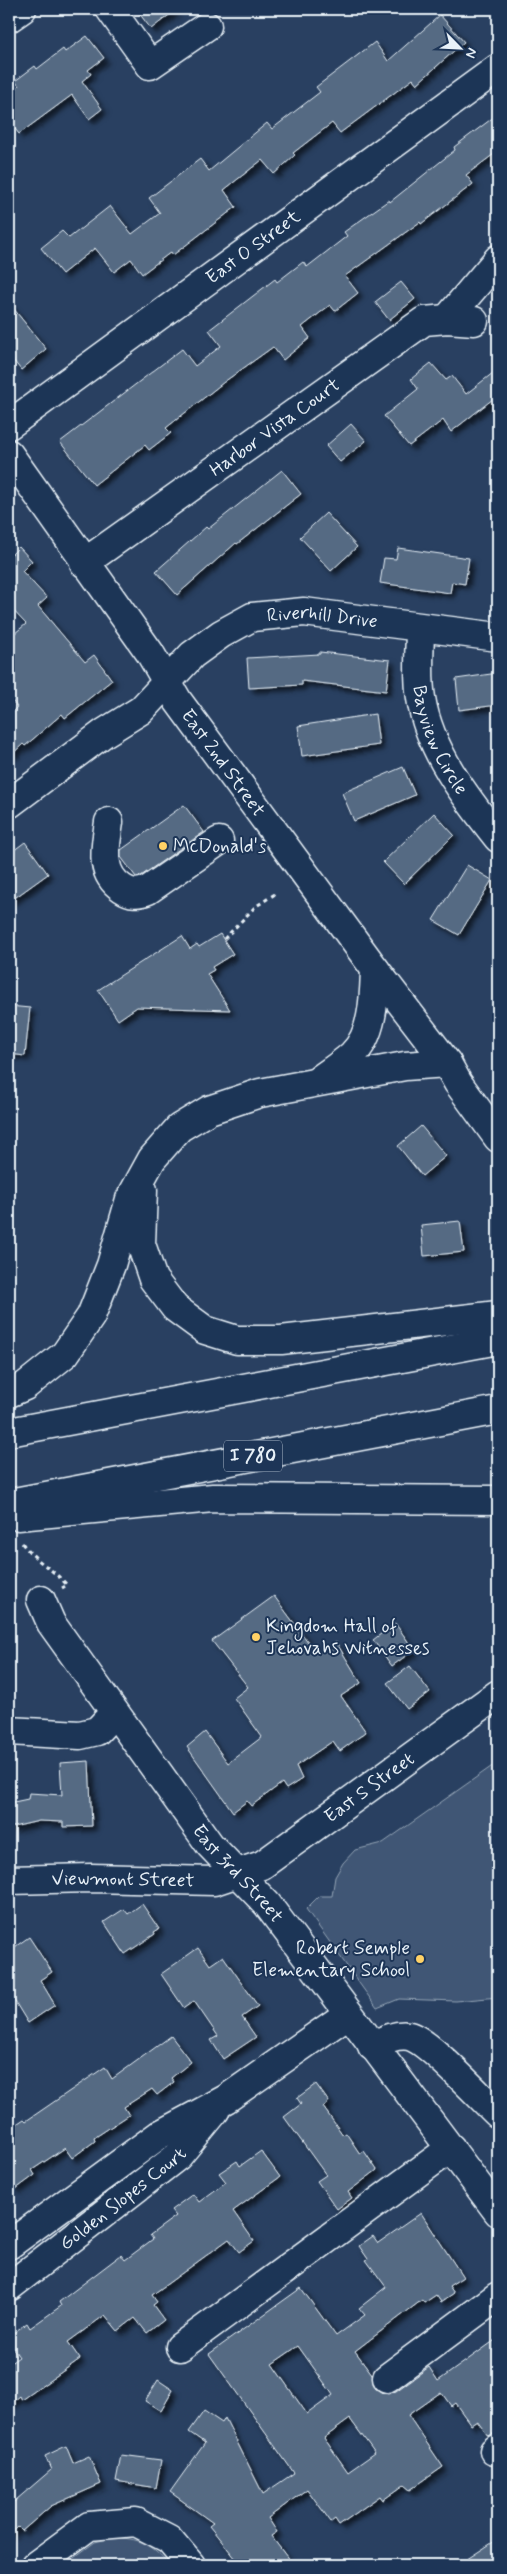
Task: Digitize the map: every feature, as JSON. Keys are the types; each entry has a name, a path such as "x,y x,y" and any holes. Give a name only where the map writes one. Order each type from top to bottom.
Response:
{"main road":[{"path":"9,18 22,9"},
{"path":"110,9 150,65 207,26"},
{"name":"East O Street","path":"9,425 498,68"},
{"path":"447,319 498,259"},
{"name":"Harbor Vista Court","path":"84,563 424,321 447,319 474,321"},
{"name":"East 2nd Street","path":"9,454 84,563 150,654 178,701 375,969 447,1063 458,1083 498,1138"},
{"name":"Riverhill Drive","path":"9,804 104,733 141,710 192,655 221,634 252,617 304,612 498,637"},
{"name":"Bayview Circle","path":"420,628 421,697 433,743 478,814 498,838"},
{"path":"110,822 104,859 109,874 117,884 128,892 140,893 148,890 219,841"},
{"path":"317,1082 353,1054 365,1036 374,998 375,969"},
{"path":"9,1393 25,1386 65,1354 91,1316 111,1265 130,1199 152,1159 165,1142 180,1128 209,1110 260,1093 405,1066 447,1063"},
{"path":"143,1178 141,1244 153,1279 175,1308 205,1330 237,1340 281,1340 498,1315"},
{"path":"9,1432 498,1340"},
{"name":"I 780","path":"9,1503 498,1410"},
{"path":"9,1516 41,1515 213,1498 498,1500"},
{"name":"East 3rd Street","path":"41,1600 51,1623 210,1846 236,1875 267,1904 498,2212"},
{"name":"East S Street","path":"236,1875 262,1865 498,1694"},
{"path":"9,1731 80,1735 96,1731 114,1713"},
{"name":"Viewmont Street","path":"9,1880 72,1878 214,1881 236,1875"},
{"name":"Golden Slopes Court","path":"9,2245 159,2135 226,2098 348,2014"},
{"path":"372,2046 394,2036 412,2037 430,2050 498,2114"},
{"name":"Golden Slopes Court","path":"9,2287 178,2156 226,2098"},
{"path":"180,2347 451,2148"},
{"path":"388,2378 498,2296"},
{"path":"36,2565 89,2526 136,2522 169,2539 191,2565"}],"path":[{"path":"224,939 255,908 278,892"},
{"path":"22,1543 35,1559 57,1573 67,1585 41,1600"}],"shaded area":[{"name":"Robert Semple Elementary School","path":"498,1762 498,1997 456,2001 399,1999 377,2008 306,1909 319,1896 332,1896 335,1877 343,1863 355,1850 383,1843"},
{"path":"111,2538 129,2539 144,2543 157,2552 169,2565 64,2565 95,2542"}],"building":[{"path":"136,9 177,9 151,29"},
{"path":"440,15 464,42 417,84 413,79 340,133 332,123 293,153 295,155 274,174 262,160 224,190 236,207 173,255 171,252 142,274 131,259 114,272 95,248 62,274 41,248 62,231 69,238 110,206 132,234 160,213 149,198 200,159 209,171 267,123 272,129 320,92 316,87 375,42 388,61"},
{"path":"87,36 104,58 88,70 91,74 82,81 102,109 89,119 72,95 19,134 9,121 9,94 19,86 15,81 35,66 37,69 63,49 65,52"},
{"path":"498,114 498,151 466,175 473,184 421,224 420,222 345,276 358,293 335,311 330,305 302,327 310,338 283,360 273,347 224,382 166,428 171,433 149,450 145,445 94,485 60,442 182,349 195,366 221,346 209,330 275,279 277,282 303,262 307,267 347,236 344,232 389,200 390,202 455,150 454,147"},
{"path":"401,282 415,299 389,320 375,302"},
{"path":"9,303 46,349 21,370 9,355"},
{"path":"431,363 446,380 452,376 466,394 498,369 498,395 451,432 443,420 409,446 384,416 418,389 411,379"},
{"path":"351,424 366,441 340,462 326,446"},
{"path":"282,470 301,494 236,543 177,595 156,571 206,527 208,529"},
{"path":"326,513 357,547 331,571 300,537"},
{"path":"19,547 32,561 22,571 47,598 38,606 85,662 94,655 112,680 65,718 62,714 25,746 23,744 9,757 9,715 17,707 9,697 9,638 26,624 9,606 9,557"},
{"path":"398,548 469,558 465,584 452,582 450,593 380,583 384,558 396,559"},
{"path":"320,652 390,660 386,691 302,681 302,685 249,688 247,658 320,654"},
{"path":"498,673 498,705 459,710 456,679"},
{"path":"375,714 379,745 302,756 298,726"},
{"path":"403,767 415,795 354,821 342,793"},
{"name":"McDonald's","path":"184,805 204,832 141,876 136,877 121,857 121,850"},
{"path":"434,813 454,835 404,884 383,862"},
{"path":"25,842 48,874 9,902 9,854"},
{"path":"467,865 492,880 459,935 433,920"},
{"path":"220,934 233,954 212,967 214,970 207,974 230,1010 137,1007 118,1020 98,990 182,936 190,949 197,944 199,947"},
{"path":"9,1006 30,1008 25,1056 9,1054"},
{"path":"421,1126 446,1156 422,1176 398,1146"},
{"path":"460,1221 464,1252 424,1256 421,1225"},
{"path":"274,1596 317,1654 336,1642 361,1683 341,1696 366,1732 340,1751 333,1741 296,1766 302,1779 286,1789 282,1783 251,1806 247,1801 233,1812 187,1747 205,1732 228,1763 262,1737 234,1698 248,1687 212,1641"},
{"path":"395,1623 414,1650 392,1666 373,1640"},
{"path":"410,1666 430,1692 407,1709 387,1683"},
{"path":"89,1761 92,1826 63,1827 63,1822 39,1821 9,1828 9,1803 28,1799 29,1793 62,1795 60,1763"},
{"path":"142,1904 159,1929 154,1932 155,1934 125,1954 104,1922 124,1909 128,1914"},
{"path":"29,1937 52,1972 40,1980 55,2005 28,2023 9,1992 9,1951"},
{"path":"198,1948 210,1965 223,1956 258,2006 242,2017 256,2037 223,2059 211,2040 218,2036 194,2001 184,2008 161,1974"},
{"path":"171,2036 191,2062 171,2078 174,2082 157,2095 152,2089 124,2107 129,2115 94,2138 95,2141 72,2158 65,2148 32,2170 35,2175 16,2189 9,2178 9,2129 24,2119 26,2121 105,2067 112,2079"},
{"path":"316,2084 329,2102 323,2107 343,2135 346,2133 360,2154 364,2151 377,2170 348,2192 352,2198 337,2209 317,2181 326,2175 284,2117 301,2104 297,2098"},
{"path":"261,2151 280,2177 233,2211 254,2241 239,2252 229,2239 152,2295 157,2302 153,2305 164,2320 147,2333 135,2318 118,2331 105,2315 68,2342 80,2359 22,2400 20,2396 9,2405 9,2364 19,2357 9,2342 9,2336 27,2323 30,2328 61,2306 59,2302 121,2255 125,2260 153,2239 150,2235 176,2216 171,2210 193,2194 199,2202 226,2182 219,2173 237,2161 240,2166"},
{"path":"421,2213 463,2277 449,2286 454,2293 441,2302 436,2295 424,2303 422,2300 355,2351 372,2374 375,2388 388,2394 396,2391 429,2367 438,2381 498,2338 498,2433 488,2436 477,2421 471,2425 455,2403 451,2406 441,2392 408,2415 443,2467 410,2490 404,2485 383,2500 380,2496 339,2525 335,2519 331,2522 307,2489 268,2518 277,2532 271,2536 293,2565 241,2565 209,2526 213,2523 170,2492 205,2443 189,2432 204,2411 222,2423 225,2418 263,2494 294,2473 209,2354 301,2288 336,2336 365,2315 359,2308 386,2287 366,2260 368,2259 359,2246 373,2236 378,2243","holes":["298,2346 333,2395 307,2414 272,2364","350,2419 375,2453 348,2472 324,2438"]},
{"path":"158,2380 173,2390 161,2411 145,2401"},
{"path":"66,2446 73,2463 89,2456 101,2484 51,2506 22,2531 18,2527 9,2535 9,2506 51,2470 45,2456"},
{"path":"121,2455 161,2460 156,2488 116,2481"},
{"path":"498,2539 498,2565 458,2565"}],"place":[{"name":"McDonald's","path":"163,846"},
{"name":"Kingdom Hall of Jehovahs Witnesses","path":"256,1637"},
{"name":"Robert Semple Elementary School","path":"420,1959"}]}
